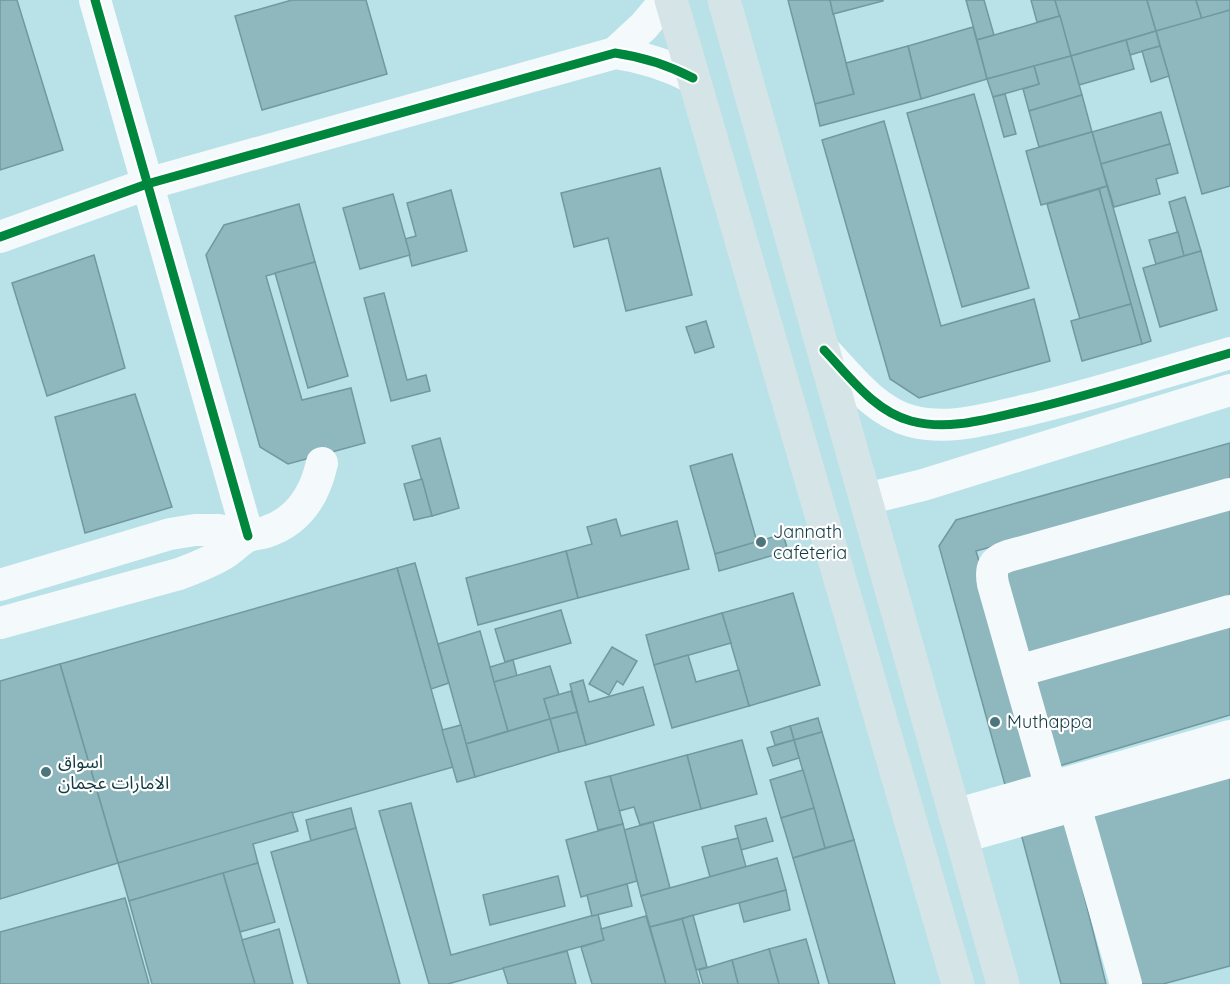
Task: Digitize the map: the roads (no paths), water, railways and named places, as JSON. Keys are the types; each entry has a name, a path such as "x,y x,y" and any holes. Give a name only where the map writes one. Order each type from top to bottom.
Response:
{"main road":[{"path":"670,0 958,984"},
{"path":"724,0 1004,984"}],"street":[{"path":"95,0 248,536"},
{"path":"615,53 644,26 666,0"},
{"path":"0,237 147,184 615,53 647,59 693,78"},
{"path":"824,350 872,401 910,421 953,426 1058,403 1230,353"},
{"path":"866,499 923,485 1230,390"},
{"path":"1058,403 1068,439"},
{"path":"0,585 170,534 195,530 218,530 248,536 266,532 294,516 304,505 319,478 322,463"},
{"path":"1126,984 1018,671 991,575 993,566 1000,559 1230,494"},
{"path":"0,623 178,574 226,553 248,536"},
{"path":"1018,671 1230,611"},
{"path":"1063,797 1230,736"},
{"path":"959,826 1063,797 1230,762"}],"place":[{"name":"Jannath cafeteria","path":"761,542"},
{"name":"Muthappa","path":"995,722"},
{"name":"اسواق الامارات عجمان","path":"46,772"}]}
